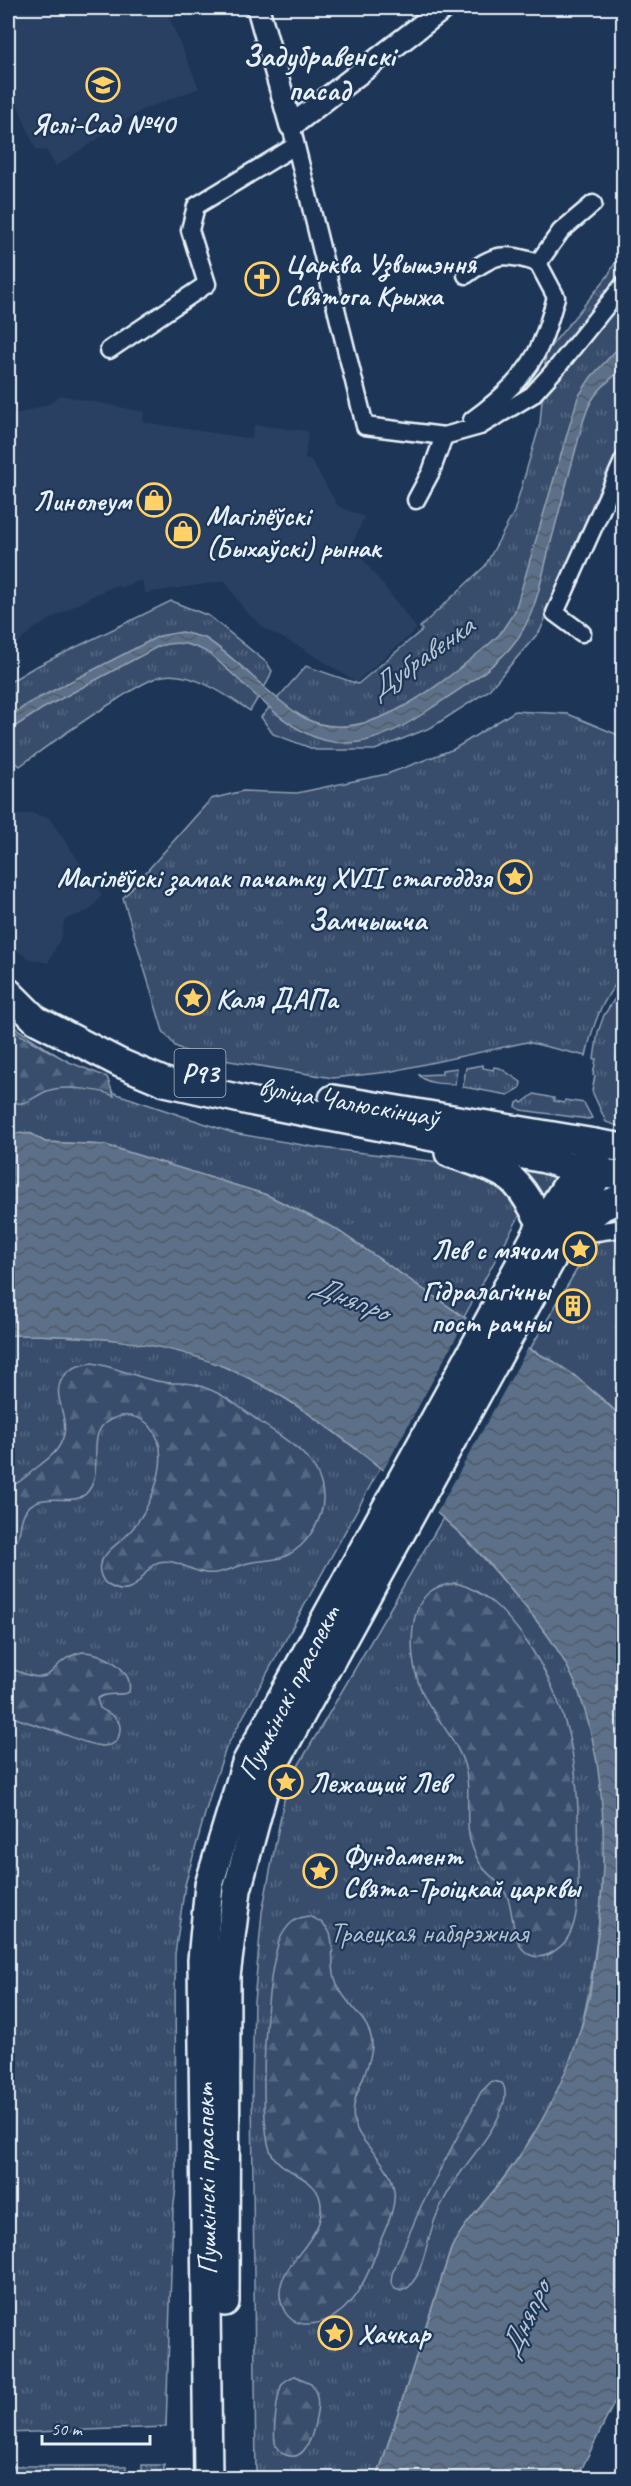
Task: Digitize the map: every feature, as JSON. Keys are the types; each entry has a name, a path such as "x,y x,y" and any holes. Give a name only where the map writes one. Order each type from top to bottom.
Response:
{"main road":[{"name":"вуліца Чалюскінцаў","path":"10,994 36,1020 120,1063 165,1082 545,1159 600,1173"},
{"name":"вуліца Чалюскінцаў","path":"10,994 49,1006 126,1048 170,1067 256,1085 594,1143"},
{"path":"341,1119 427,1144 497,1171 511,1179 553,1230"},
{"name":"Р93","path":"594,1143 624,1148"},
{"name":"Пушкінскі праспект","path":"208,2478 202,1960 209,1885 257,1769 553,1230 600,1173 594,1143"},
{"name":"Пушкінскі праспект","path":"553,1230 624,1197"},
{"name":"Пушкінскі праспект","path":"225,2478 226,1976 237,1890 257,1769"}],"street":[{"path":"258,8 293,136 365,426 448,435 480,426 532,395 624,284"},
{"path":"109,350 207,284 190,230 196,206 293,136 444,8"},
{"path":"538,263 561,231 593,204"},
{"path":"416,500 448,435 489,407 523,375 542,342 556,297 538,263 512,255 488,259 466,275"},
{"path":"582,633 555,613 624,459"},
{"path":"553,1230 624,1228"}],"shaded area":[{"name":"Яслі-Сад №40","path":"8,8 165,8 199,88 142,110 56,166 47,151 36,150 8,81"},
{"name":"Магілёўскі (Быхаўскі) рынак","path":"60,395 144,412 143,422 252,439 254,425 308,431 305,460 311,460 338,506 364,517 352,545 417,629 356,682 302,648 267,630 245,611 225,581 145,593 142,580 119,588 117,585 92,596 35,628 8,651 8,417 49,404"},
{"path":"31,813 49,818 102,895 90,910 64,920 62,935 48,963 30,959 8,945 8,816"}],"green space":[{"path":"623,249 623,454 540,631 488,691 432,727 375,750 316,750 273,734 261,717 306,666 358,684 422,630 420,627 485,566 514,512 540,424 546,352 607,277"},
{"path":"171,601 209,616 267,663 272,671 250,711 197,681 174,675 163,676 146,682 105,707 20,766 8,756 8,683 33,668"},
{"path":"515,711 568,714 623,737 623,975 609,993 599,1012 586,1056 527,1042 388,1072 333,1078 193,1055 175,1046 163,1031 123,898 211,799 243,791 297,793 387,774 454,749"},
{"path":"623,986 623,1128 606,1122 592,1091 598,1032 604,1015"},
{"path":"8,1023 114,1093 233,1133 314,1147 473,1166 499,1174 521,1213 464,1317 334,1228 267,1195 105,1145 45,1142 32,1134 8,1133"},
{"path":"8,1028 69,1062 107,1077 114,1096 90,1090 62,1088 47,1091 25,1102 8,1101"},
{"path":"483,1065 483,1068 493,1070 494,1067 500,1068 521,1082 520,1088 508,1095 463,1087 466,1068"},
{"path":"457,1068 455,1084 431,1082 419,1075 442,1074 442,1070"},
{"path":"534,1094 554,1098 554,1101 564,1103 565,1100 584,1103 592,1118 521,1110 516,1107 517,1103 520,1101 522,1103"},
{"path":"524,1167 562,1172 542,1202 536,1184 523,1169"},
{"path":"623,1232 623,1418 579,1380 530,1349 583,1259 602,1239"},
{"path":"8,1335 119,1340 147,1344 201,1358 248,1378 288,1400 380,1468 226,1748 185,1885 175,1954 176,2187 173,2212 166,2427 8,2433"},
{"path":"92,1363 167,1383 193,1384 206,1388 230,1400 301,1452 316,1471 323,1496 321,1514 307,1539 286,1556 248,1563 222,1572 206,1573 165,1561 153,1565 133,1587 126,1590 118,1590 108,1585 101,1576 102,1559 136,1525 151,1497 160,1466 157,1437 149,1425 138,1418 126,1416 107,1421 101,1427 96,1443 94,1479 90,1489 84,1495 70,1500 36,1502 24,1513 17,1539 8,1546 8,1486 22,1480 59,1446 65,1426 59,1395 61,1380 73,1369"},
{"name":"Траецкая набярэжная","path":"443,1518 487,1562 546,1632 573,1679 586,1712 601,1784 604,1858 595,1950 584,2014 573,2056 549,2109 519,2157 465,2226 451,2249 377,2478 256,2478 252,2085 254,2002 262,1912 287,1785"},
{"path":"456,1583 476,1591 493,1603 522,1635 554,1691 571,1746 578,1805 577,1909 572,1930 567,1939 558,1949 545,1956 533,1956 520,1946 507,1896 482,1866 476,1855 468,1831 467,1783 464,1764 454,1742 422,1692 415,1671 412,1633 418,1609 423,1599 431,1591"},
{"path":"83,1652 99,1655 115,1663 127,1676 129,1692 104,1695 97,1699 100,1708 114,1716 119,1722 120,1730 117,1739 112,1744 95,1745 8,1715 8,1667 37,1677 45,1676 70,1656"},
{"path":"308,1916 320,1921 331,1935 337,1984 346,2000 364,2021 371,2037 371,2056 357,2093 353,2111 354,2121 362,2139 382,2162 392,2180 394,2203 371,2266 356,2295 334,2316 320,2322 304,2324 288,2317 280,2299 280,2287 284,2275 314,2233 320,2220 321,2202 311,2184 281,2164 270,2150 266,2133 264,2076 271,1977 276,1952 282,1935 290,1924 299,1918"},
{"path":"492,2081 502,2083 505,2092 500,2113 487,2137 449,2190 435,2219 417,2276 409,2287 401,2291 395,2289 391,2282 392,2274 422,2204 481,2092"},
{"path":"295,2376 311,2383 318,2404 313,2432 308,2443 302,2453 292,2456 283,2454 276,2446 275,2424 277,2404 283,2383"},
{"path":"142,2465 164,2465 164,2478 142,2478"},
{"path":"8,2466 126,2466 126,2478 8,2478"}],"water":[{"path":"623,343 623,368 595,395 584,419 540,586 524,628 509,649 489,668 430,709 393,731 361,741 334,742 309,735 286,721 210,654 191,645 173,643 159,646 42,709 8,731 8,718 29,703 159,636 182,632 205,638 230,656 288,707 301,716 324,725 349,726 375,720 425,694 499,635 515,611 578,397 591,377"},
{"name":"Дняпро","path":"8,1133 32,1134 45,1142 105,1145 267,1195 334,1228 464,1317 553,1361 574,1375 623,1418 624,2383 577,2478 377,2478 451,2249 463,2229 520,2155 546,2113 567,2069 589,1998 601,1903 602,1812 595,1752 574,1680 561,1655 537,1621 467,1540 436,1512 363,1454 288,1400 227,1368 174,1351 91,1338 8,1335"}],"pier":[{"path":"468,1316 529,1346 435,1516 382,1473"}],"place":[{"name":"Яслі-Сад №40","path":"103,85"},
{"name":"Царква Узвышэння Святога Крыжа","path":"262,279"},
{"name":"Линолеум","path":"154,500"},
{"name":"Магілёўскі (Быхаўскі) рынак","path":"183,531"},
{"name":"Магілёўскі замак пачатку XVII стагоддзя","path":"515,877"},
{"name":"Каля ДАПа","path":"193,998"},
{"name":"Лев с мячом","path":"580,1249"},
{"name":"Гідралагічны пост рачны","path":"573,1306"},
{"name":"Лежащий Лев","path":"286,1782"},
{"name":"Фундамент Свята-Троіцкай царквы","path":"320,1871"},
{"name":"Хачкар","path":"335,2333"}],"district":[{"name":"Задубравенскі пасад","path":"319,74"},
{"name":"Замчышча","path":"367,920"}],"water label":[{"name":"Дубравенка","path":"421,657"}]}
